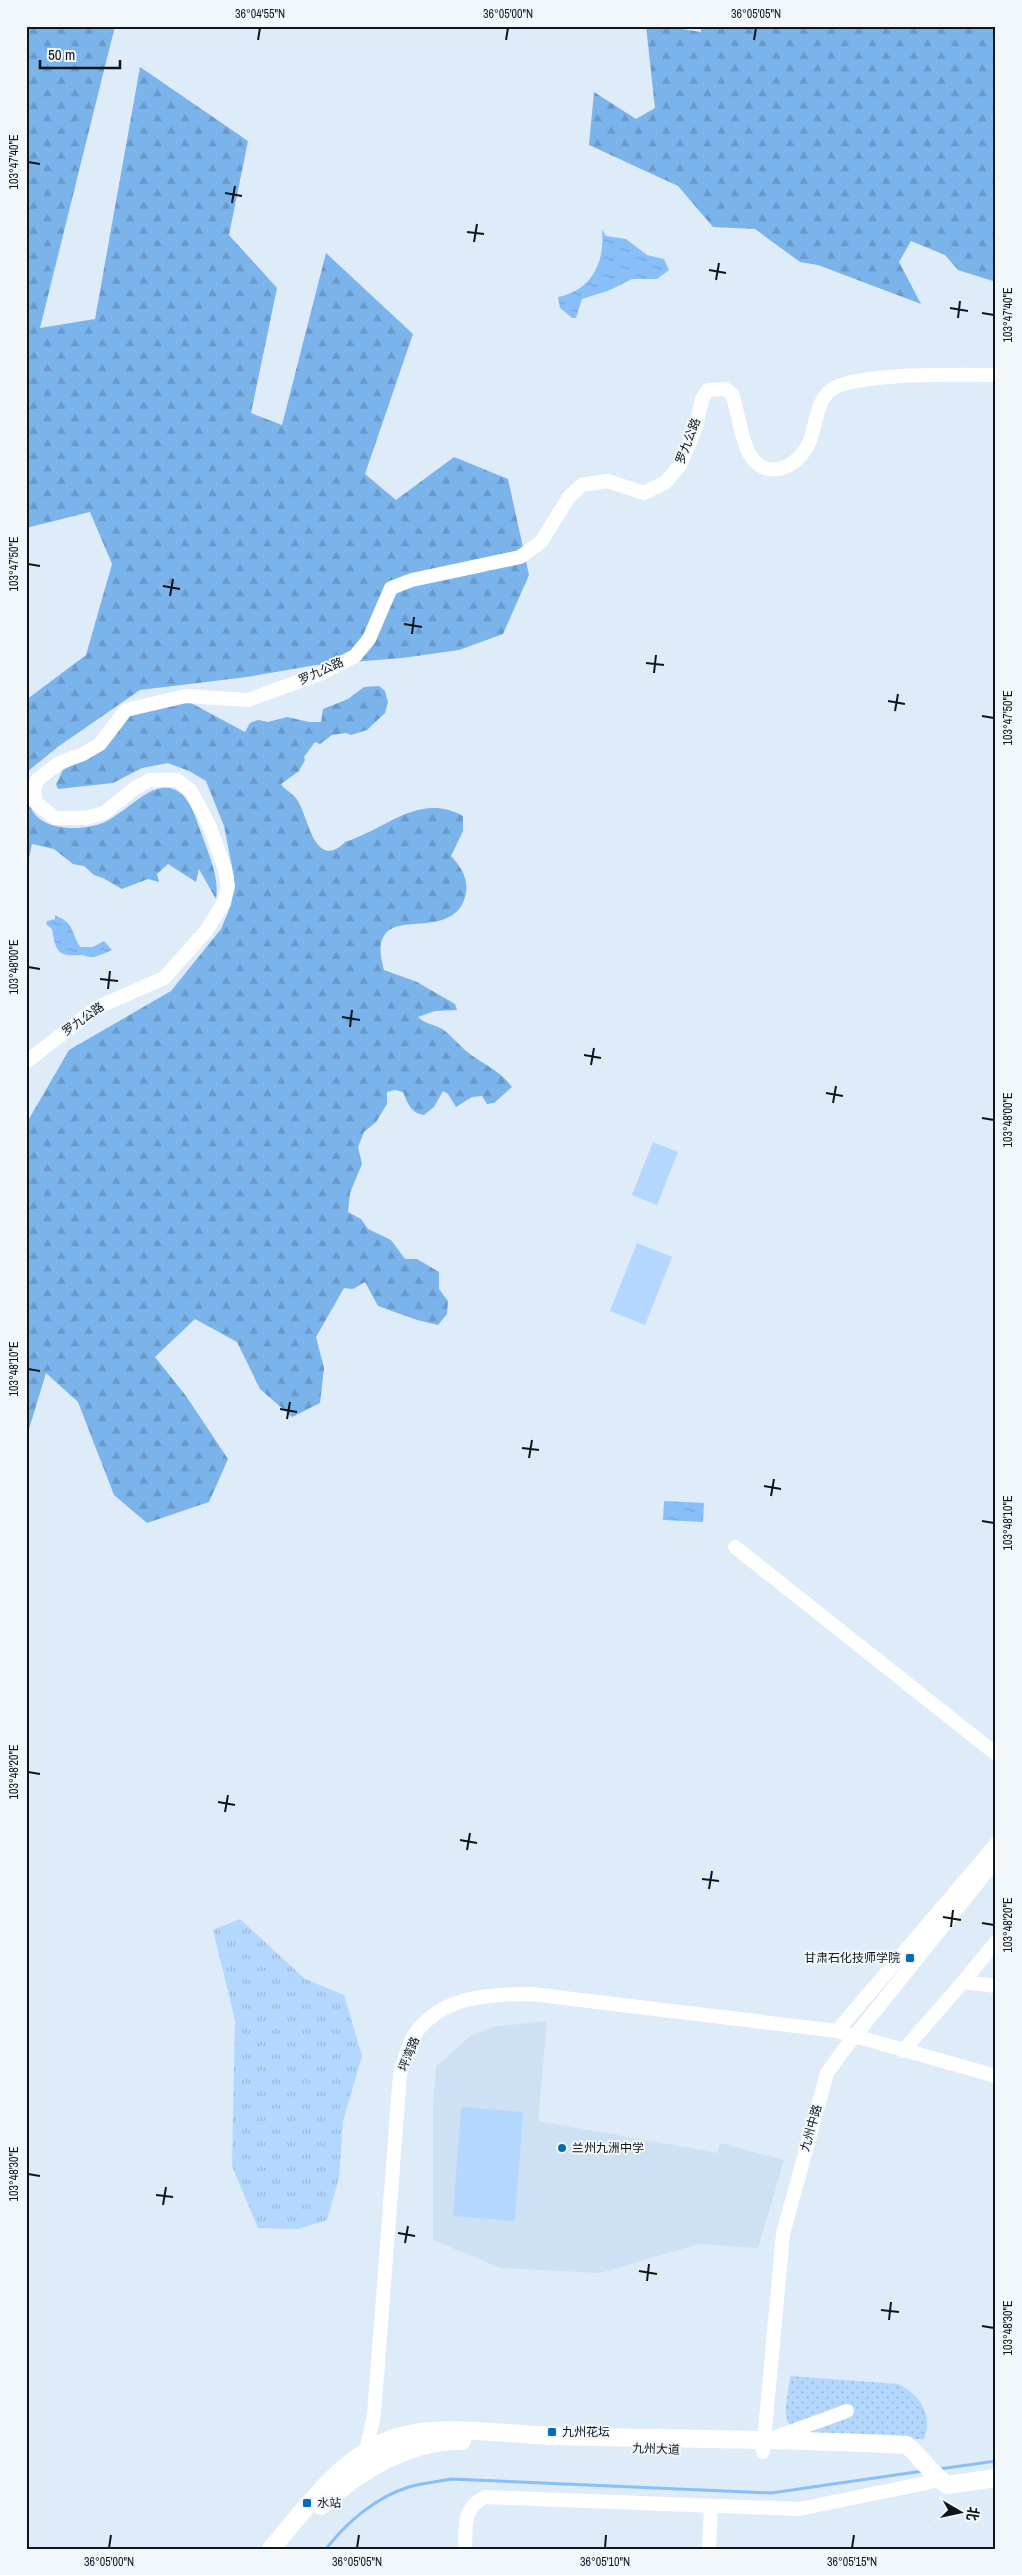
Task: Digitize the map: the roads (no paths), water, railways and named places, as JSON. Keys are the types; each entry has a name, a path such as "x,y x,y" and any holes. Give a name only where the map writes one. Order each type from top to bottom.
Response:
{"main road":[{"path":"271,2549 324,2486 367,2450 397,2437 436,2430 763,2447"},
{"name":"九州大道","path":"279,2549 310,2515 358,2476 377,2464 399,2455 454,2440 763,2447 890,2454 916,2459 930,2478"},
{"path":"930,2478 947,2485 996,2478"},
{"path":"930,2478 944,2489 954,2491 996,2486"}],"street":[{"name":"罗九公路","path":"26,1062 96,1008 164,978 206,931 224,902 228,886 225,869 209,825 191,791 177,780 150,780 135,788 104,813 86,818 55,818 35,802 34,792 37,780 59,763 83,754 100,744 126,710 186,696 248,700 322,673 354,656 369,639 391,588 412,580 520,558 541,542 569,497 582,484 607,481 644,493 666,482 680,465 696,427 702,399 708,390 725,389 732,394 748,450 756,462 770,469 781,470 792,464 808,446 818,411 830,390 856,380 947,374 996,375"},
{"path":"735,1547 996,1754"},
{"path":"837,2032 996,1844"},
{"name":"九州中路","path":"763,2447 777,2281 786,2216 828,2073 855,2036 996,1860"},
{"path":"903,2051 996,1942"},
{"path":"963,1982 996,1986"},
{"name":"坪湾路","path":"358,2476 367,2450 374,2414 400,2074 413,2037 432,2015 462,2000 498,1994 531,1994 837,2032 996,2076"},
{"path":"763,2447 847,2411"},
{"path":"465,2549 467,2517 474,2502 485,2497 798,2509 930,2478"},
{"path":"709,2549 711,2506"}],"water":[{"path":"602,229 606,236 626,239 647,255 664,259 669,270 657,279 632,279 610,290 582,299 576,318 572,318 560,308 558,297 580,288 594,272 599,263"},
{"path":"55,915 66,921 80,947 93,947 104,941 112,950 92,957 62,953 55,943 52,929 46,924 47,921 55,919"},
{"path":"664,1501 704,1503 703,1522 663,1520"}],"waterway":[{"path":"939,2469 996,2461"},
{"path":"326,2549 353,2520 385,2497 414,2486 451,2479 771,2493 923,2471"}],"place":[{"name":"甘肃石化技师学院","path":"910,1958"},
{"name":"兰州九洲中学","path":"562,2148"},
{"name":"九州花坛","path":"552,2432"},
{"name":"水站","path":"307,2503"}]}
